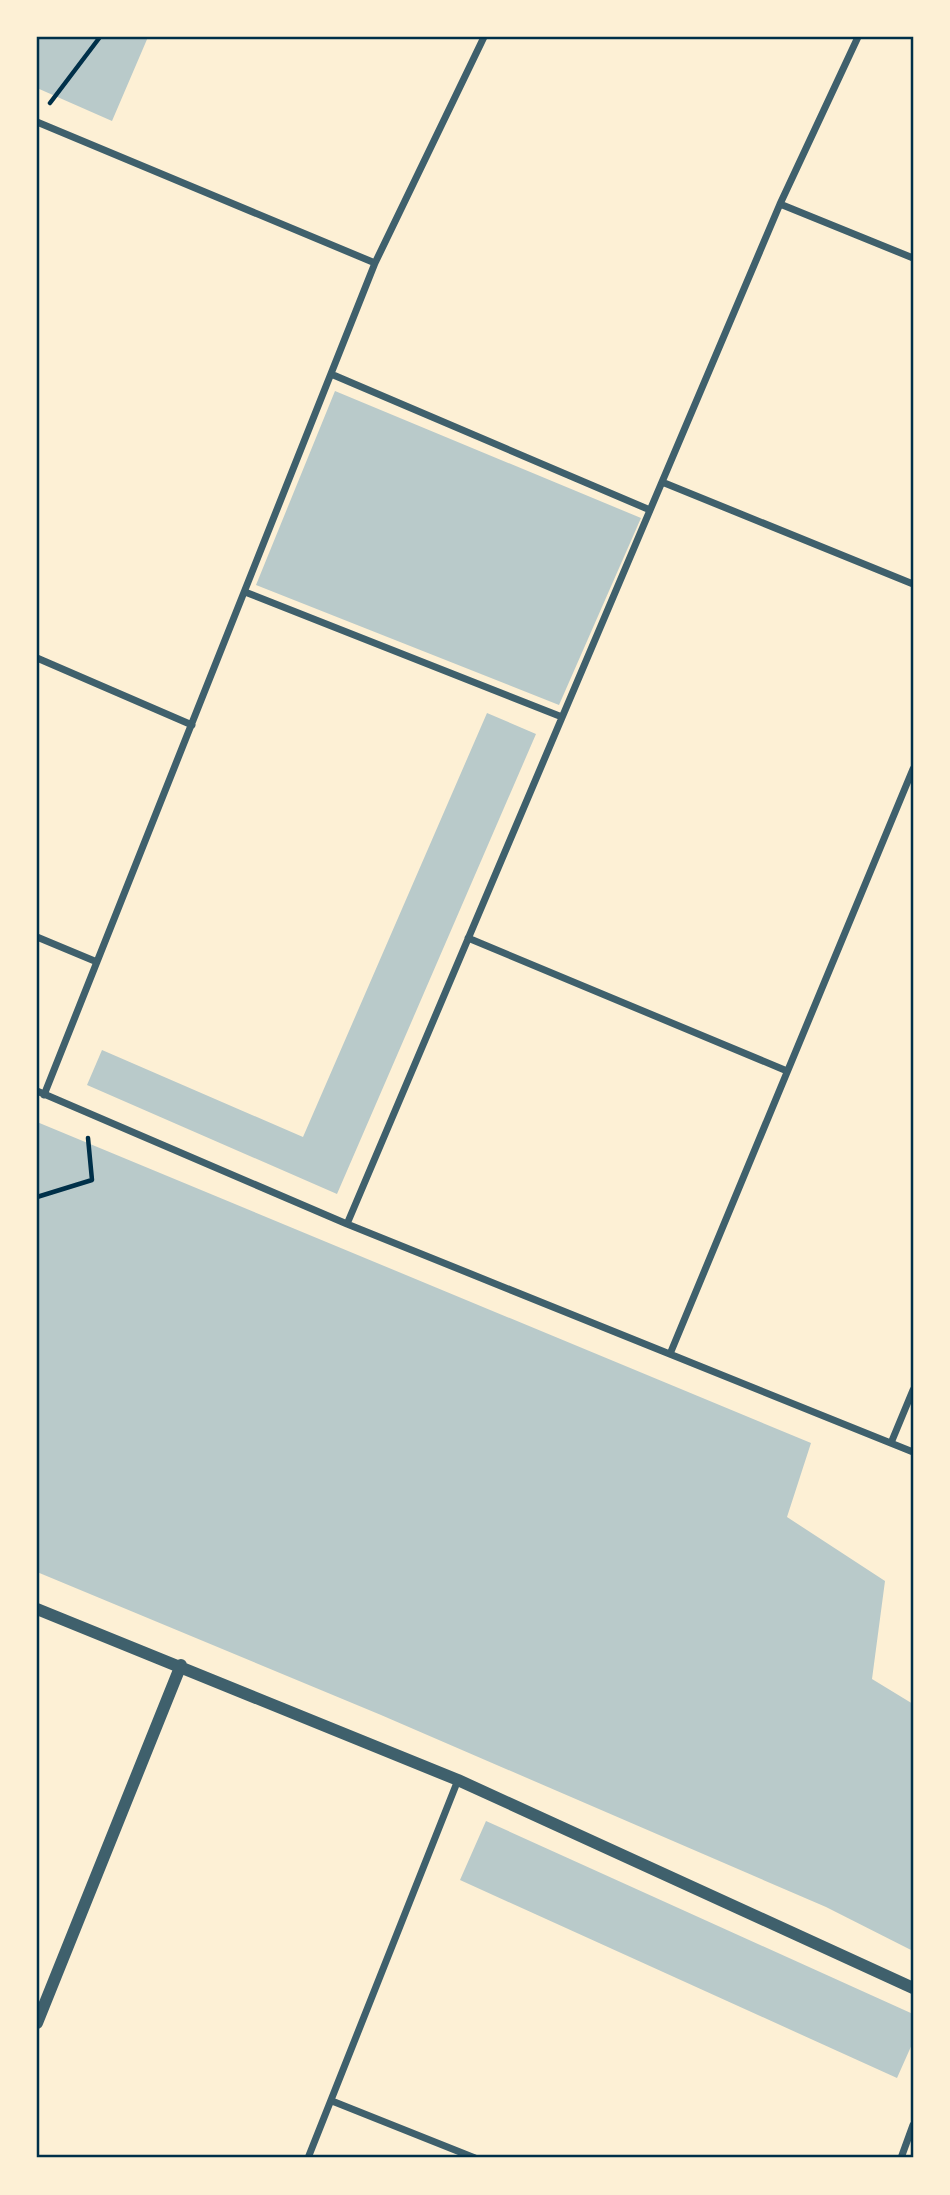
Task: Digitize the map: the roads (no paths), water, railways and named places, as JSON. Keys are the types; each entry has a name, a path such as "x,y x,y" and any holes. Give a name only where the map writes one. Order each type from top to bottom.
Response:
{"street":[{"path":"484,37 376,263 97,962 41,1093 347,1224 913,1452"},
{"path":"347,1224 780,204 858,37"},
{"path":"37,122 376,263"},
{"path":"780,204 913,257"},
{"path":"331,374 650,510"},
{"path":"662,482 913,584"},
{"path":"245,592 562,717"},
{"path":"37,658 192,725"},
{"path":"670,1354 913,769"},
{"path":"37,937 97,962"},
{"path":"468,938 787,1071"},
{"path":"891,1443 913,1390"},
{"path":"37,1609 181,1665 458,1780 913,1987"},
{"path":"37,2023 181,1665"},
{"path":"308,2158 458,1780"},
{"path":"332,2101 475,2158"},
{"path":"901,2158 913,2126"}]}
